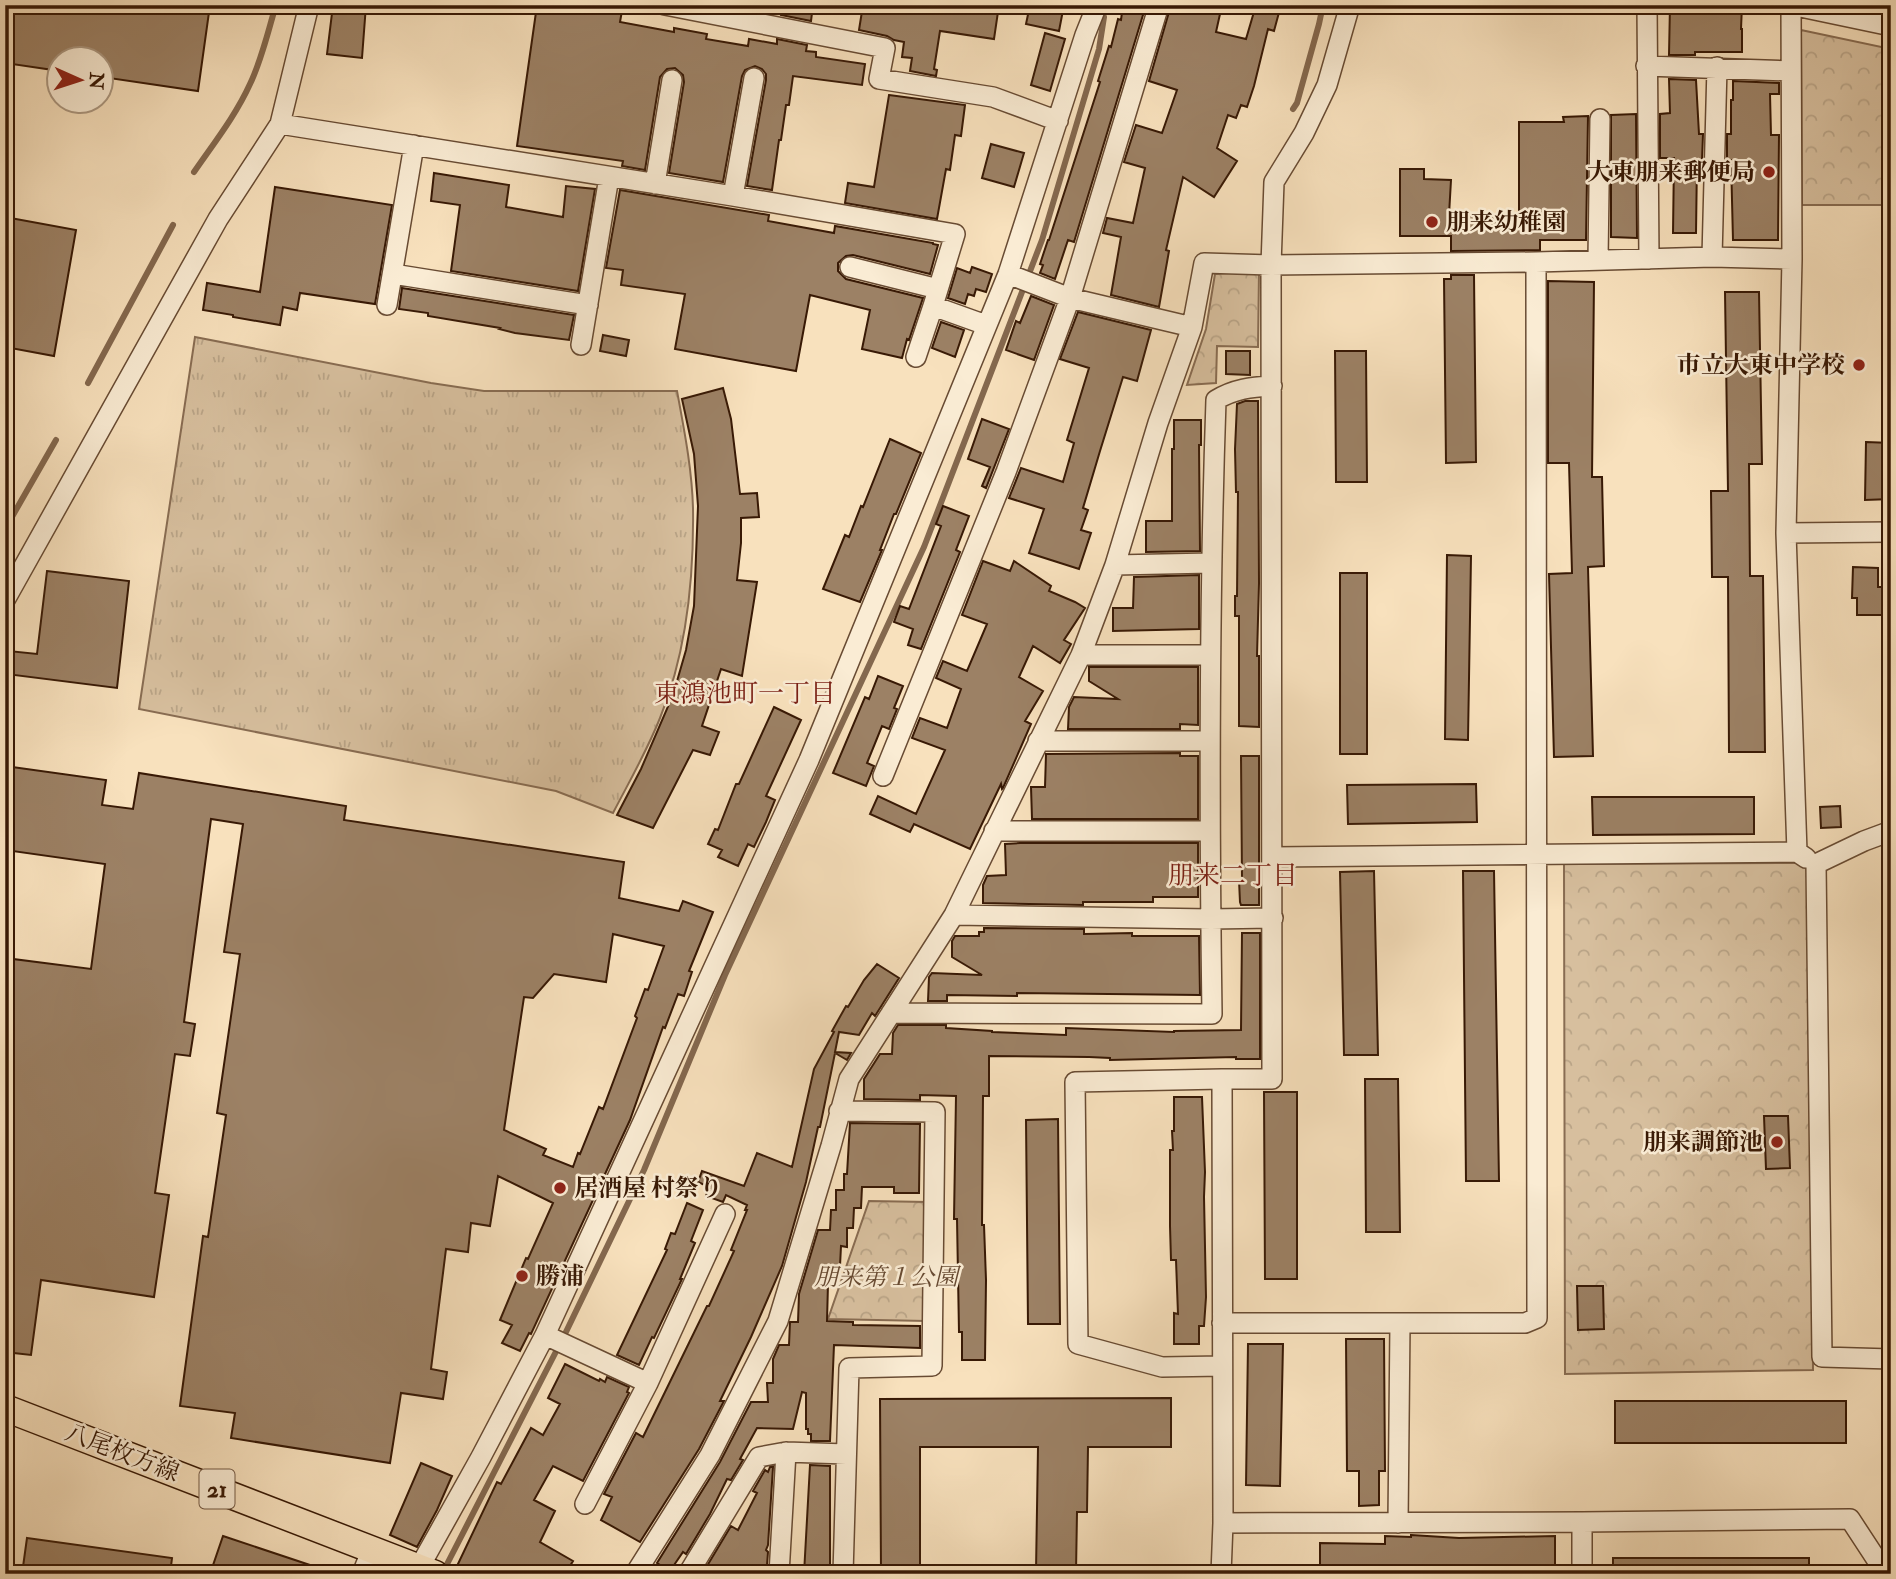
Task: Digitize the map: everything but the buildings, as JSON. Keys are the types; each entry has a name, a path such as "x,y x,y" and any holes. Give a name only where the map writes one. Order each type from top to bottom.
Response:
{"main road":[{"name":"八尾枚方線","path":"5,1408 427,1571"}],"street":[{"path":"5,600 218,219 280,124 309,5"},
{"path":"665,5 885,48 879,79 993,97 1058,121"},
{"path":"427,1571 481,1457 547,1336 809,760 986,326 1010,275 1097,5"},
{"path":"883,776 988,518 1070,298 1158,5"},
{"path":"1222,1366 1161,1367 1078,1344 1076,1082 1272,1079 1271,265 1274,182 1304,133 1327,85 1350,5"},
{"path":"1647,5 1649,259"},
{"path":"1797,852 1786,533 1792,259 1791,5 1838,10 1891,26"},
{"path":"1646,66 1791,71"},
{"path":"1712,257 1717,67"},
{"path":"733,196 754,78"},
{"path":"655,184 672,80"},
{"path":"1598,260 1600,119"},
{"path":"280,124 954,234 916,357"},
{"path":"387,305 414,145"},
{"path":"581,345 609,177"},
{"path":"635,1574 709,1455 778,1321 849,1079 954,915 1081,655 1115,565 1158,423 1192,327 1204,263 1271,265 1535,262 1712,257 1792,259"},
{"path":"1222,1322 1525,1323 1537,1318 1535,262"},
{"path":"850,267 935,297 986,326"},
{"path":"393,274 588,305"},
{"path":"1010,275 1070,298 1192,327"},
{"path":"891,1013 1212,1014 1210,655 1216,400 1228,392 1249,387 1272,386"},
{"path":"1786,533 1891,532"},
{"path":"1115,565 1211,563"},
{"path":"1081,655 1210,655"},
{"path":"1038,741 1210,741"},
{"path":"994,831 1210,831"},
{"path":"1816,864 1891,831"},
{"path":"1273,858 1797,852 1816,864"},
{"path":"1816,864 1822,1357 1891,1359"},
{"path":"954,915 1273,918"},
{"path":"1221,1574 1222,1079"},
{"path":"839,1111 935,1112 932,1366 849,1368 843,1574"},
{"path":"585,1504 649,1383 725,1214"},
{"path":"1398,1523 1400,1323"},
{"path":"547,1336 649,1383"},
{"path":"688,1574 759,1457 786,1452 846,1454"},
{"path":"779,1574 786,1452"},
{"path":"1223,1523 1850,1519 1886,1574"},
{"path":"1582,1522 1582,1574"},
{"path":"362,1574 372,1549"}],"green space":[{"path":"1801,30 1891,49 1891,205 1802,205"},
{"path":"1259,271 1258,347 1217,346 1216,383 1187,385 1206,329 1215,274"},
{"path":"195,337 484,391 677,391 693,508 690,588 683,641 660,718 613,813 556,791 139,709"},
{"path":"1799,863 1810,870 1813,1370 1565,1374 1564,864"},
{"name":"朋来第１公園","path":"869,1201 928,1202 926,1321 828,1319"}],"waterway":[{"path":"194,172 244,95 258,65 276,5"},
{"path":"1293,109 1297,103 1323,5"},
{"path":"443,1572 565,1334 644,1170 725,975 924,547 1042,240 1099,49 1104,17"},
{"path":"88,383 173,225"},
{"path":"5,529 56,440"}],"place":[{"name":"大東朋来郵便局","path":"1769,172"},
{"name":"朋来幼稚園","path":"1432,222"},
{"name":"市立大東中学校","path":"1859,365"},
{"name":"朋来調節池","path":"1777,1142"},
{"name":"居酒屋 村祭り","path":"560,1188"},
{"name":"勝浦","path":"522,1276"}],"district":[{"name":"東鴻池町一丁目","path":"745,694"},
{"name":"朋来二丁目","path":"1233,876"}]}
